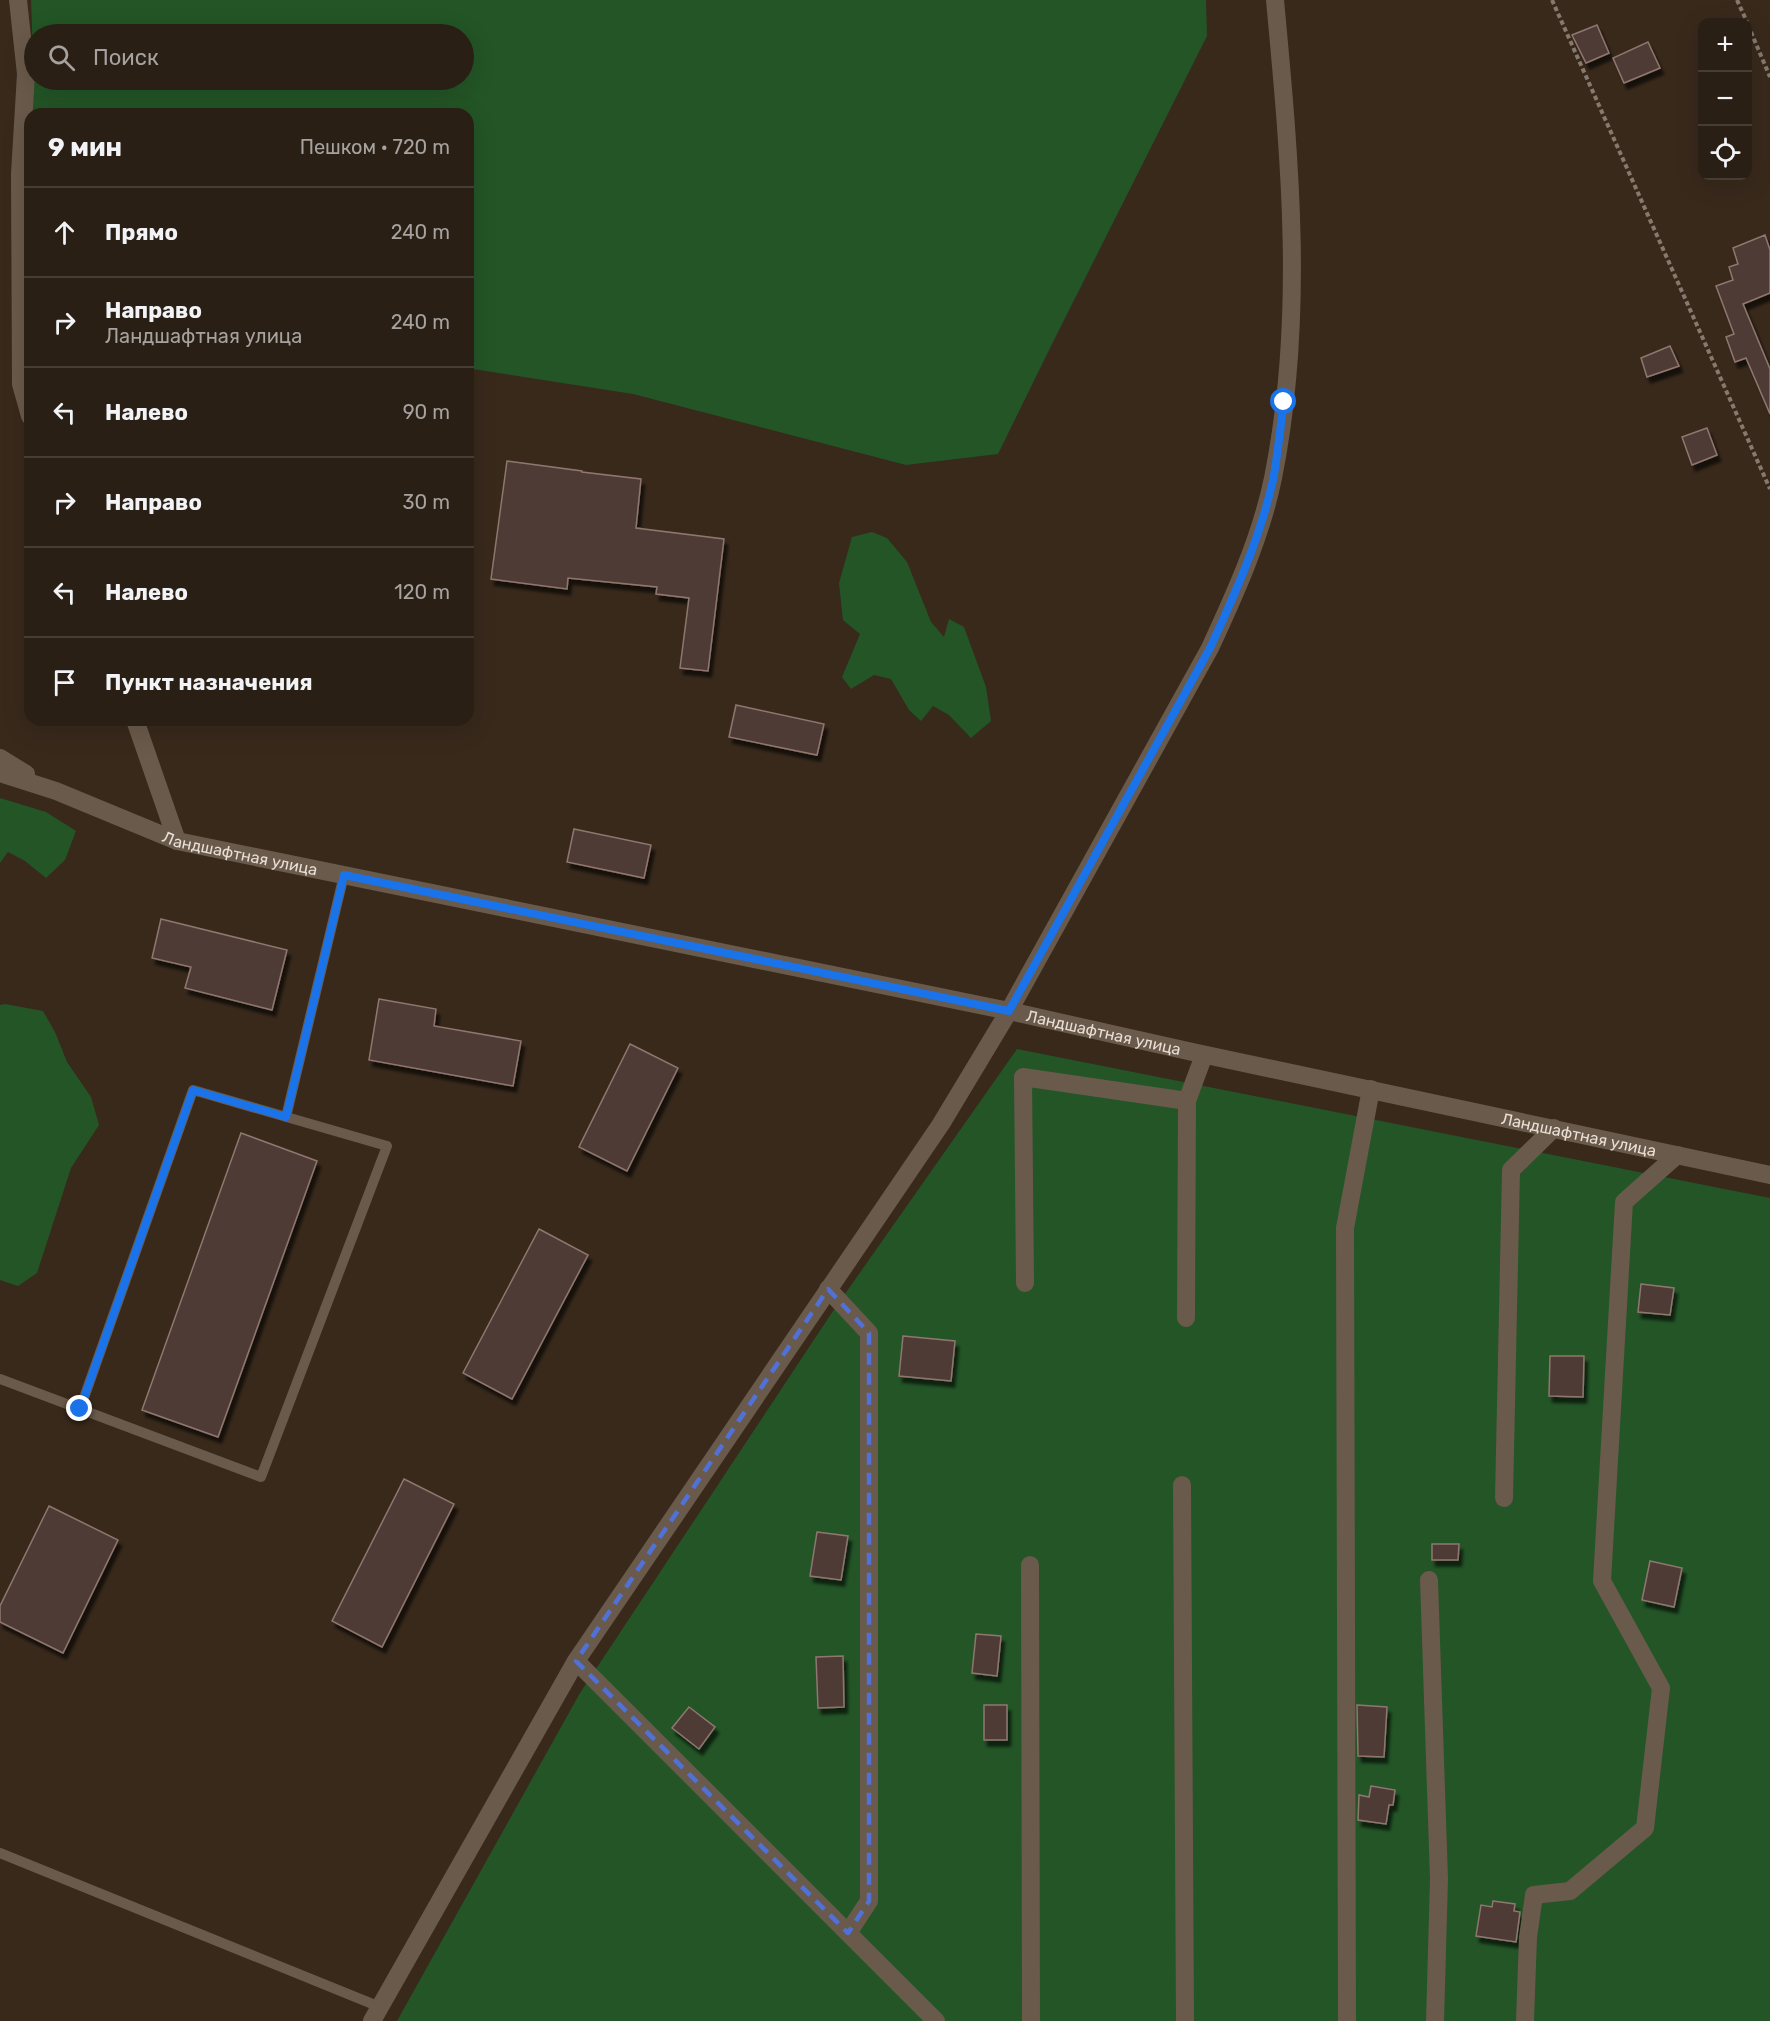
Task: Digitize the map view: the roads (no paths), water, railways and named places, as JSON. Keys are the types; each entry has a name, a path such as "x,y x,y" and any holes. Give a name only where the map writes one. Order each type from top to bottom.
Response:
{"street":[{"path":"18,0 24,56"},
{"path":"376,2014 576,1661 941,1124 1009,1011 1210,648 1232,601 1258,531 1273,479 1284,402 1292,318 1293,228 1275,0"},
{"path":"24,395 21,384 20,174 25,90"},
{"path":"137,726 177,841"},
{"path":"0,758 56,791"},
{"path":"0,773 56,791"},
{"name":"Ландшафтная улица","path":"56,791 177,841 1009,1011 1204,1055 1770,1175"},
{"path":"1186,1318 1186,1101 1204,1055"},
{"path":"1025,1283 1023,1077 1186,1101"},
{"path":"1347,2021 1346,1228 1371,1089"},
{"path":"1504,1498 1511,1170 1554,1128"},
{"path":"1525,2021 1528,1937 1534,1895 1570,1891 1645,1828 1661,1688 1602,1581 1624,1202 1677,1155"},
{"path":"828,1289 869,1333 869,1901 848,1933"},
{"path":"1182,1485 1185,2021"},
{"path":"1030,1565 1031,2021"},
{"path":"1429,1580 1439,1879 1435,2021"},
{"path":"576,1661 936,2021"}],"lane":[{"path":"286,1117 344,875"},
{"path":"0,1379 261,1477 387,1146 193,1090 80,1409"},
{"path":"0,1852 376,2014"}]}
